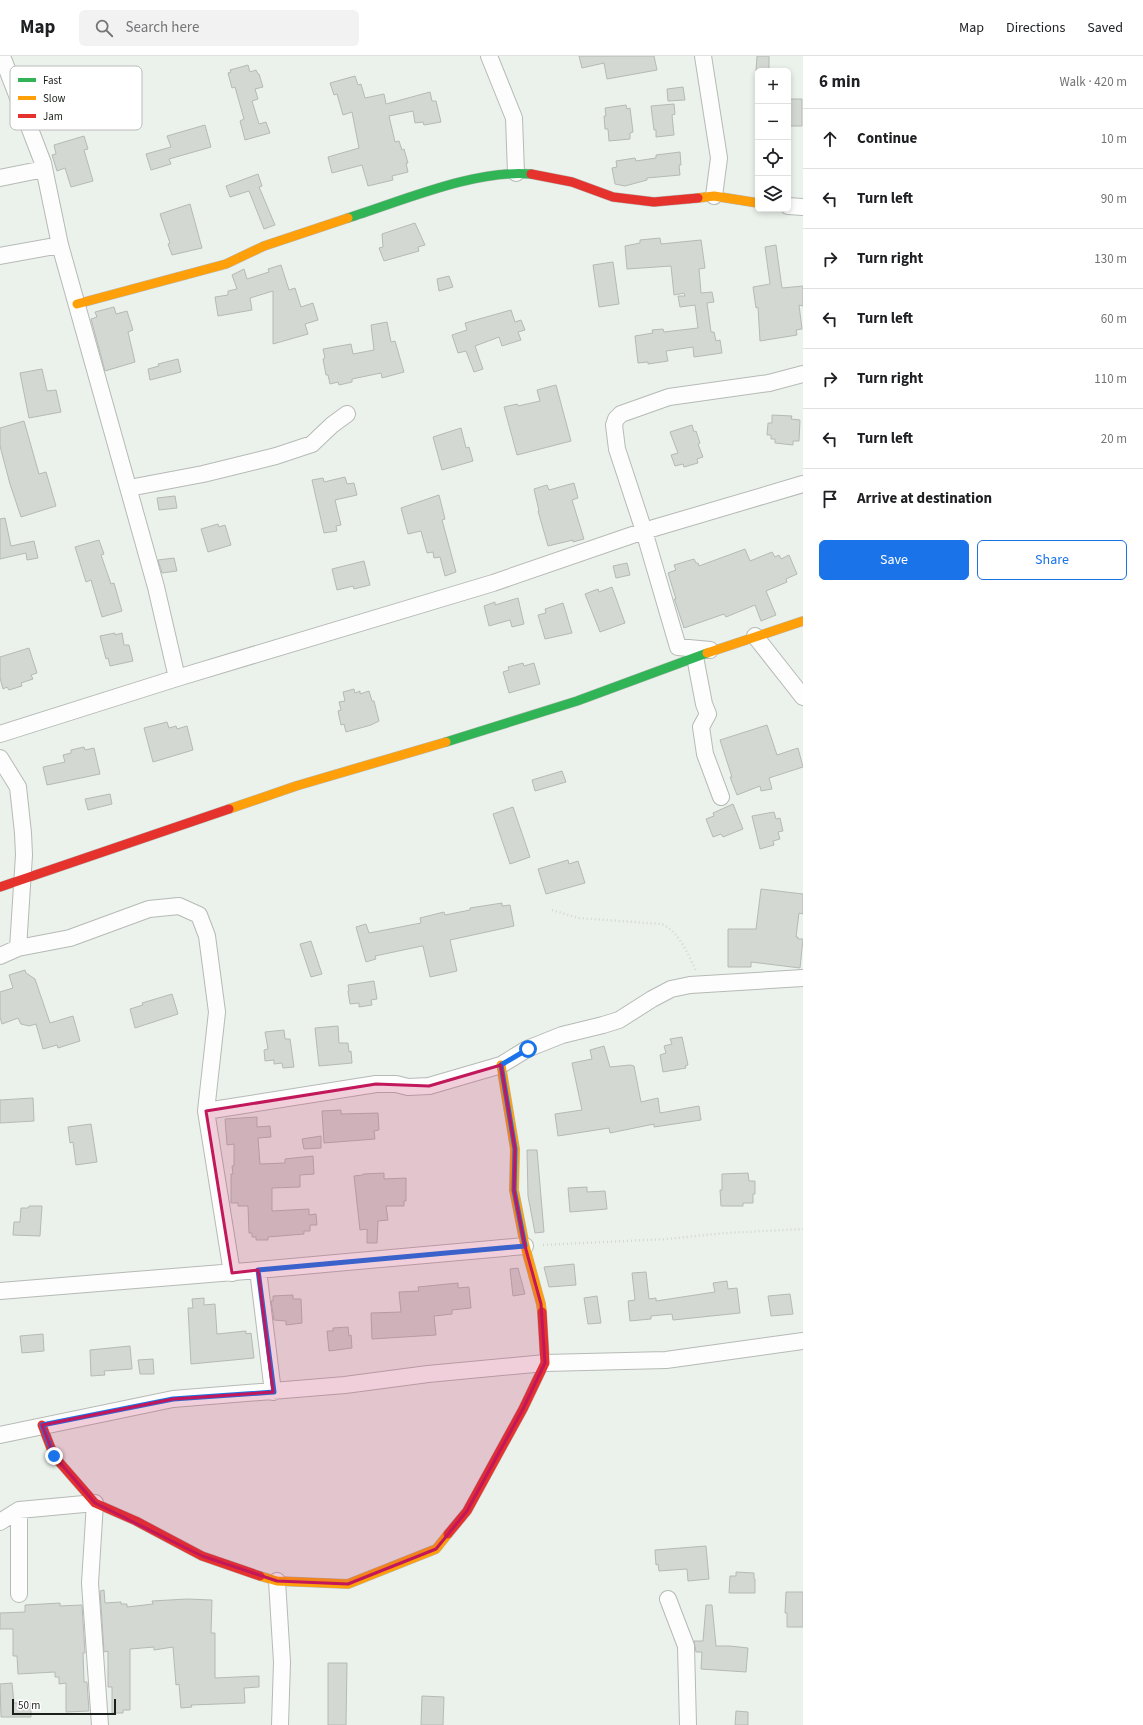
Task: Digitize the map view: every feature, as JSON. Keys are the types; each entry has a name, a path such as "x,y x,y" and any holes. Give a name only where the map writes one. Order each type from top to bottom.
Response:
{"street":[{"path":"2,56 10,78"},
{"path":"489,56 514,118 516,173"},
{"path":"703,56 719,158 714,196"},
{"path":"30,130 44,169 60,245 156,587 177,678"},
{"path":"0,178 44,169"},
{"path":"77,304 226,264 264,246 434,190 487,176 516,173 554,178 613,197 654,202 714,196 755,203"},
{"path":"791,206 803,207"},
{"path":"0,256 60,245"},
{"path":"713,650 678,647 644,531 617,449 613,430 615,420 618,416 648,403 669,397 769,383 803,374"},
{"path":"129,488 203,474 276,456 312,444 332,425 347,414"},
{"path":"0,734 177,678 493,583 644,531 803,484"},
{"path":"0,887 296,786 497,727 577,701 695,656 803,621"},
{"path":"755,636 803,697"},
{"path":"695,656 704,704 708,714 701,727 705,754 721,797"},
{"path":"0,758 18,787 23,833 23,880 18,948"},
{"path":"0,956 18,948 70,938 149,909 179,906 199,915 207,936 217,1012 206,1111 232,1273"},
{"path":"206,1111 376,1084 396,1084 408,1087 429,1086 501,1065 528,1049 562,1035 619,1020 660,994 671,989 684,986 803,978"},
{"path":"42,1425 54,1456 95,1503 136,1521 202,1556 277,1581 348,1584 436,1549 467,1511 523,1409 545,1363 541,1304 525,1246 514,1190 515,1149 501,1065"},
{"path":"0,1291 232,1273 525,1246"},
{"path":"258,1270 274,1392"},
{"path":"0,1435 42,1425 173,1399 274,1392 545,1363 666,1360 803,1341"},
{"path":"0,1522 19,1510 95,1503"},
{"path":"95,1503 90,1583 100,1725"},
{"path":"19,1510 19,1594"},
{"path":"276,1725 280,1725 282,1662 277,1581"},
{"path":"668,1599 686,1646 688,1725"}],"path":[{"path":"552,910 578,918 662,924 672,930 679,938 702,985"},
{"path":"525,1246 660,1240 726,1233 803,1229"}],"highlighted area":[{"path":"501,1065 515,1149 514,1190 525,1246 541,1304 545,1363 523,1409 467,1511 436,1549 348,1584 277,1581 202,1556 95,1503 54,1456 42,1425 173,1399 273,1392 258,1270 232,1273 206,1111 376,1084 429,1086"}],"building":[{"path":"579,56 654,56 657,70 607,79 604,63 582,68"},
{"path":"757,56 769,56 769,68 756,68"},
{"path":"248,65 250,72 256,70 259,74 263,87 255,89 258,99 252,101 259,124 266,122 270,133 245,140 240,121 244,119 235,87 232,88 228,73 231,72 230,70"},
{"path":"355,76 358,85 361,84 365,98 384,94 386,104 430,92 432,101 436,101 441,122 424,125 423,122 415,123 413,111 389,116 395,142 399,141 402,150 404,149 408,163 406,163 408,172 392,176 393,180 368,186 362,165 332,173 328,157 359,148 352,112 343,115 337,94 334,95 330,83"},
{"path":"683,87 685,100 668,101 667,89"},
{"path":"791,99 802,99 802,126 791,126"},
{"path":"674,104 675,114 672,115 674,135 656,137 651,106"},
{"path":"626,105 627,109 630,108 633,132 630,133 630,139 609,141 608,129 605,129 605,108"},
{"path":"205,125 211,147 169,159 171,164 151,170 146,154 171,147 167,136"},
{"path":"84,136 88,149 84,150 93,181 71,187 65,168 57,171 52,155 56,154 54,145"},
{"path":"680,152 680,175 647,178 647,180 625,186 615,184 612,168 617,167 616,161 635,158 636,161 656,158 656,155"},
{"path":"258,174 262,186 259,187 275,225 264,229 249,191 230,197 226,186"},
{"path":"190,204 202,248 172,255 168,244 170,243 160,214"},
{"path":"415,223 425,245 418,247 419,251 384,261 379,248 383,247 382,234"},
{"path":"660,238 661,244 701,240 705,268 699,269 701,293 712,292 714,302 707,303 711,332 714,332 716,341 720,340 722,353 694,357 693,347 666,351 668,361 648,364 648,362 638,363 635,336 653,333 652,330 663,329 664,332 698,328 695,305 680,307 678,296 685,296 684,293 674,295 671,266 627,269 625,246 640,243 640,240"},
{"path":"776,245 782,288 803,286 803,306 799,305 802,329 796,330 797,335 760,341 758,307 756,308 753,287 770,284 765,247"},
{"path":"613,262 619,304 599,307 593,265"},
{"path":"281,265 289,290 295,288 301,307 313,303 318,320 305,324 308,334 273,344 273,291 250,298 252,310 218,316 215,297 228,295 228,291 237,289 232,275 244,269 247,279 269,272 268,269"},
{"path":"449,276 453,287 439,291 437,279"},
{"path":"114,307 116,314 127,311 133,330 128,332 135,362 105,371 91,319 97,317 95,312"},
{"path":"511,310 515,322 521,320 525,330 518,332 521,340 502,346 499,337 475,346 483,369 474,372 466,351 458,353 452,335 467,330 465,323"},
{"path":"387,322 391,342 395,341 404,372 382,378 381,373 352,379 352,382 339,385 338,382 330,384 328,375 326,375 323,349 351,344 353,354 374,350 371,325"},
{"path":"178,359 181,372 150,380 148,369 159,366 158,364"},
{"path":"42,369 47,391 56,390 61,412 29,418 20,373"},
{"path":"556,385 571,441 517,455 504,407 517,404 518,406 540,401 537,390"},
{"path":"772,415 792,416 791,419 800,420 799,441 793,441 793,445 775,443 775,439 771,439 771,435 767,435 768,423 772,423"},
{"path":"24,421 39,474 46,472 56,506 21,517 0,446 0,428"},
{"path":"692,425 694,432 696,431 700,443 698,444 703,457 697,459 698,463 684,467 683,464 675,466 671,455 678,453 670,432"},
{"path":"461,428 466,448 469,447 473,461 442,470 433,437"},
{"path":"345,477 347,484 354,483 357,495 335,500 341,525 336,526 337,531 324,533 312,480 323,478 324,482"},
{"path":"574,483 578,498 572,500 584,539 548,546 538,511 534,489 547,485 549,490"},
{"path":"439,495 445,519 442,520 456,572 445,576 440,557 434,558 433,552 427,553 421,531 408,534 401,508"},
{"path":"175,496 177,508 159,510 157,498"},
{"path":"5,518 11,546 34,541 38,558 27,560 26,553 0,559 0,519"},
{"path":"218,524 219,527 225,525 231,545 208,552 201,529"},
{"path":"99,540 104,554 101,555 111,584 114,583 122,611 102,617 91,580 86,582 75,547"},
{"path":"745,549 750,561 772,552 775,557 779,555 781,559 789,555 797,574 786,579 787,582 766,591 776,615 761,621 755,605 726,617 724,614 684,628 674,599 676,599 668,573 676,570 674,565 694,559 699,566"},
{"path":"174,558 177,571 162,573 158,560"},
{"path":"364,561 370,585 354,589 353,586 337,590 332,569"},
{"path":"627,563 630,575 616,578 613,566"},
{"path":"612,587 625,623 600,632 585,594 598,589 599,592"},
{"path":"518,598 524,624 512,627 510,620 489,626 484,606 495,602 495,605"},
{"path":"563,603 572,633 545,639 538,615 546,613 545,609"},
{"path":"115,633 115,635 122,633 124,645 129,645 133,661 110,666 108,658 106,659 100,636"},
{"path":"29,648 37,673 31,675 33,679 21,683 22,686 9,690 7,687 3,689 0,678 0,657"},
{"path":"523,663 524,666 534,663 540,684 509,693 503,672 509,670 508,667"},
{"path":"354,689 355,693 360,691 360,694 369,691 372,701 374,701 379,721 371,725 346,732 344,724 341,725 338,711 341,710 339,702 345,701 343,692"},
{"path":"167,722 169,728 176,726 177,729 187,726 193,750 153,762 144,728"},
{"path":"767,725 777,755 798,748 803,767 769,778 772,789 761,791 760,786 737,795 730,777 732,777 720,740"},
{"path":"84,747 85,750 94,748 100,774 47,785 43,767 65,762 63,755 71,753 71,750"},
{"path":"562,771 566,782 535,791 532,780"},
{"path":"110,794 112,804 88,810 85,799"},
{"path":"733,804 743,829 723,837 721,834 713,837 706,819 714,816 713,813"},
{"path":"513,807 530,857 510,864 493,814"},
{"path":"774,812 776,819 780,818 783,831 778,832 780,839 773,841 774,845 760,849 752,816"},
{"path":"568,860 569,864 578,861 585,883 546,894 538,869"},
{"path":"761,889 803,894 803,914 799,913 796,937 798,937 798,939 803,939 800,968 751,962 751,967 728,967 728,929 756,929"},
{"path":"502,903 502,906 510,905 514,926 450,940 457,971 430,977 423,946 375,956 376,959 366,962 356,927 366,924 369,933 421,923 420,918 444,912 445,915 470,910 470,908"},
{"path":"311,941 322,974 311,977 300,944"},
{"path":"25,970 26,973 35,979 50,1023 73,1016 80,1041 58,1048 57,1045 43,1049 36,1024 29,1026 21,1024 18,1018 2,1024 0,1017 0,992 13,988 9,975"},
{"path":"374,981 377,999 371,1000 372,1005 359,1007 359,1003 350,1004 348,985"},
{"path":"172,994 178,1014 135,1028 130,1009 143,1005 142,1003"},
{"path":"338,1026 339,1043 348,1043 349,1052 351,1051 352,1063 319,1066 315,1028"},
{"path":"284,1030 285,1039 290,1039 294,1067 283,1068 282,1063 274,1064 274,1060 265,1061 264,1050 268,1049 265,1032"},
{"path":"682,1037 688,1065 685,1066 686,1068 663,1072 660,1055 666,1053 664,1046 672,1044 670,1039"},
{"path":"604,1046 610,1067 634,1066 641,1102 658,1098 660,1113 699,1106 701,1120 654,1127 654,1124 610,1133 609,1128 558,1136 555,1114 582,1110 572,1063 592,1059 590,1050"},
{"path":"33,1098 34,1121 0,1123 0,1100"},
{"path":"341,1110 341,1114 378,1113 379,1130 374,1131 375,1139 324,1143 322,1111"},
{"path":"257,1117 257,1127 270,1126 271,1137 258,1138 260,1164 285,1163 285,1159 313,1156 314,1174 300,1175 300,1187 272,1188 272,1211 309,1209 309,1215 316,1214 317,1225 310,1225 310,1231 304,1231 304,1234 268,1237 268,1240 256,1240 256,1237 252,1237 252,1233 249,1233 248,1206 238,1206 238,1203 231,1203 231,1174 233,1174 232,1166 234,1166 234,1144 227,1145 225,1119"},
{"path":"91,1124 97,1162 76,1165 73,1142 70,1143 68,1127"},
{"path":"321,1136 321,1148 304,1149 302,1139"},
{"path":"527,1150 537,1150 544,1232 535,1233 528,1196"},
{"path":"384,1173 384,1179 406,1178 406,1201 404,1201 404,1206 386,1206 388,1220 378,1221 377,1243 367,1243 367,1229 360,1230 354,1176"},
{"path":"748,1173 749,1181 755,1181 753,1203 743,1203 743,1206 721,1206 720,1190 722,1190 722,1174"},
{"path":"587,1187 587,1192 605,1191 607,1209 570,1212 568,1188"},
{"path":"29,1206 42,1206 40,1236 13,1235 14,1222 20,1222 21,1208 28,1208"},
{"path":"574,1264 576,1285 549,1287 544,1267"},
{"path":"518,1268 525,1294 513,1296 510,1269"},
{"path":"646,1272 649,1299 656,1298 656,1301 715,1292 713,1283 727,1281 728,1289 737,1288 740,1313 673,1320 672,1314 651,1316 651,1319 630,1321 628,1301 635,1300 632,1273"},
{"path":"458,1283 458,1288 469,1287 471,1308 452,1310 452,1314 434,1316 436,1335 372,1339 371,1313 401,1312 399,1292 419,1291 418,1287"},
{"path":"790,1294 793,1314 771,1316 768,1296"},
{"path":"293,1295 293,1299 301,1299 302,1323 286,1325 286,1321 274,1320 271,1301 273,1301 273,1296"},
{"path":"597,1296 601,1323 588,1324 584,1298"},
{"path":"204,1298 204,1305 215,1304 217,1334 246,1331 246,1334 251,1333 254,1358 191,1364 188,1308 193,1308 192,1299"},
{"path":"348,1327 349,1336 351,1335 352,1348 329,1351 327,1331 333,1331 333,1328"},
{"path":"43,1334 44,1351 22,1353 20,1336"},
{"path":"130,1346 132,1369 104,1371 105,1375 91,1376 90,1350"},
{"path":"153,1359 154,1374 140,1374 138,1360"},
{"path":"706,1546 709,1579 688,1581 687,1569 659,1571 658,1564 656,1565 655,1550"},
{"path":"736,1572 754,1573 755,1593 729,1593 730,1576 736,1576"},
{"path":"104,1590 105,1603 121,1602 121,1604 127,1604 127,1607 153,1604 152,1601 187,1599 212,1600 211,1633 215,1633 215,1678 259,1676 259,1687 244,1688 245,1703 191,1705 192,1707 181,1708 179,1684 176,1685 173,1647 154,1650 154,1647 130,1649 130,1710 123,1710 123,1713 112,1713 112,1687 108,1687 108,1651 104,1652 100,1591"},
{"path":"786,1592 803,1592 803,1627 787,1627 787,1613 785,1613"},
{"path":"60,1603 60,1606 82,1605 85,1653 83,1653 84,1682 87,1682 89,1711 66,1712 66,1683 59,1684 59,1677 55,1677 55,1672 18,1674 17,1656 13,1656 13,1629 0,1629 0,1613 25,1612 25,1605"},
{"path":"706,1605 712,1605 716,1646 748,1648 746,1672 701,1669 702,1652 696,1652 694,1641 703,1641"},
{"path":"328,1663 347,1663 346,1725 328,1725"},
{"path":"12,1683 14,1703 31,1703 31,1717 1,1717 0,1684"},
{"path":"422,1696 444,1697 443,1725 421,1725"},
{"path":"736,1711 748,1712 748,1725 735,1725"}],"traffic: fast":[{"path":"348,218 415,195 463,181 487,176 531,174"},
{"path":"446,742 577,701 707,653"}],"traffic: slow":[{"path":"698,198 714,196 755,203"},
{"path":"77,304 226,264 264,246 348,218"},
{"path":"707,653 803,621"},
{"path":"229,809 296,786 446,742"},
{"path":"501,1065 515,1149 514,1190 525,1246 542,1312"},
{"path":"260,1576 277,1581 348,1584 436,1549 448,1534"}],"traffic: jam":[{"path":"531,174 572,182 613,197 654,202 698,198"},
{"path":"0,887 229,809"},
{"path":"448,1534 467,1511 523,1409 545,1363 542,1312"},
{"path":"42,1425 54,1456 95,1503 136,1521 202,1556 260,1576"}],"route":[{"path":"54,1456 42,1425 173,1399 274,1392 258,1270 525,1246 514,1190 515,1149 506,1087 501,1065 528,1049"}]}
